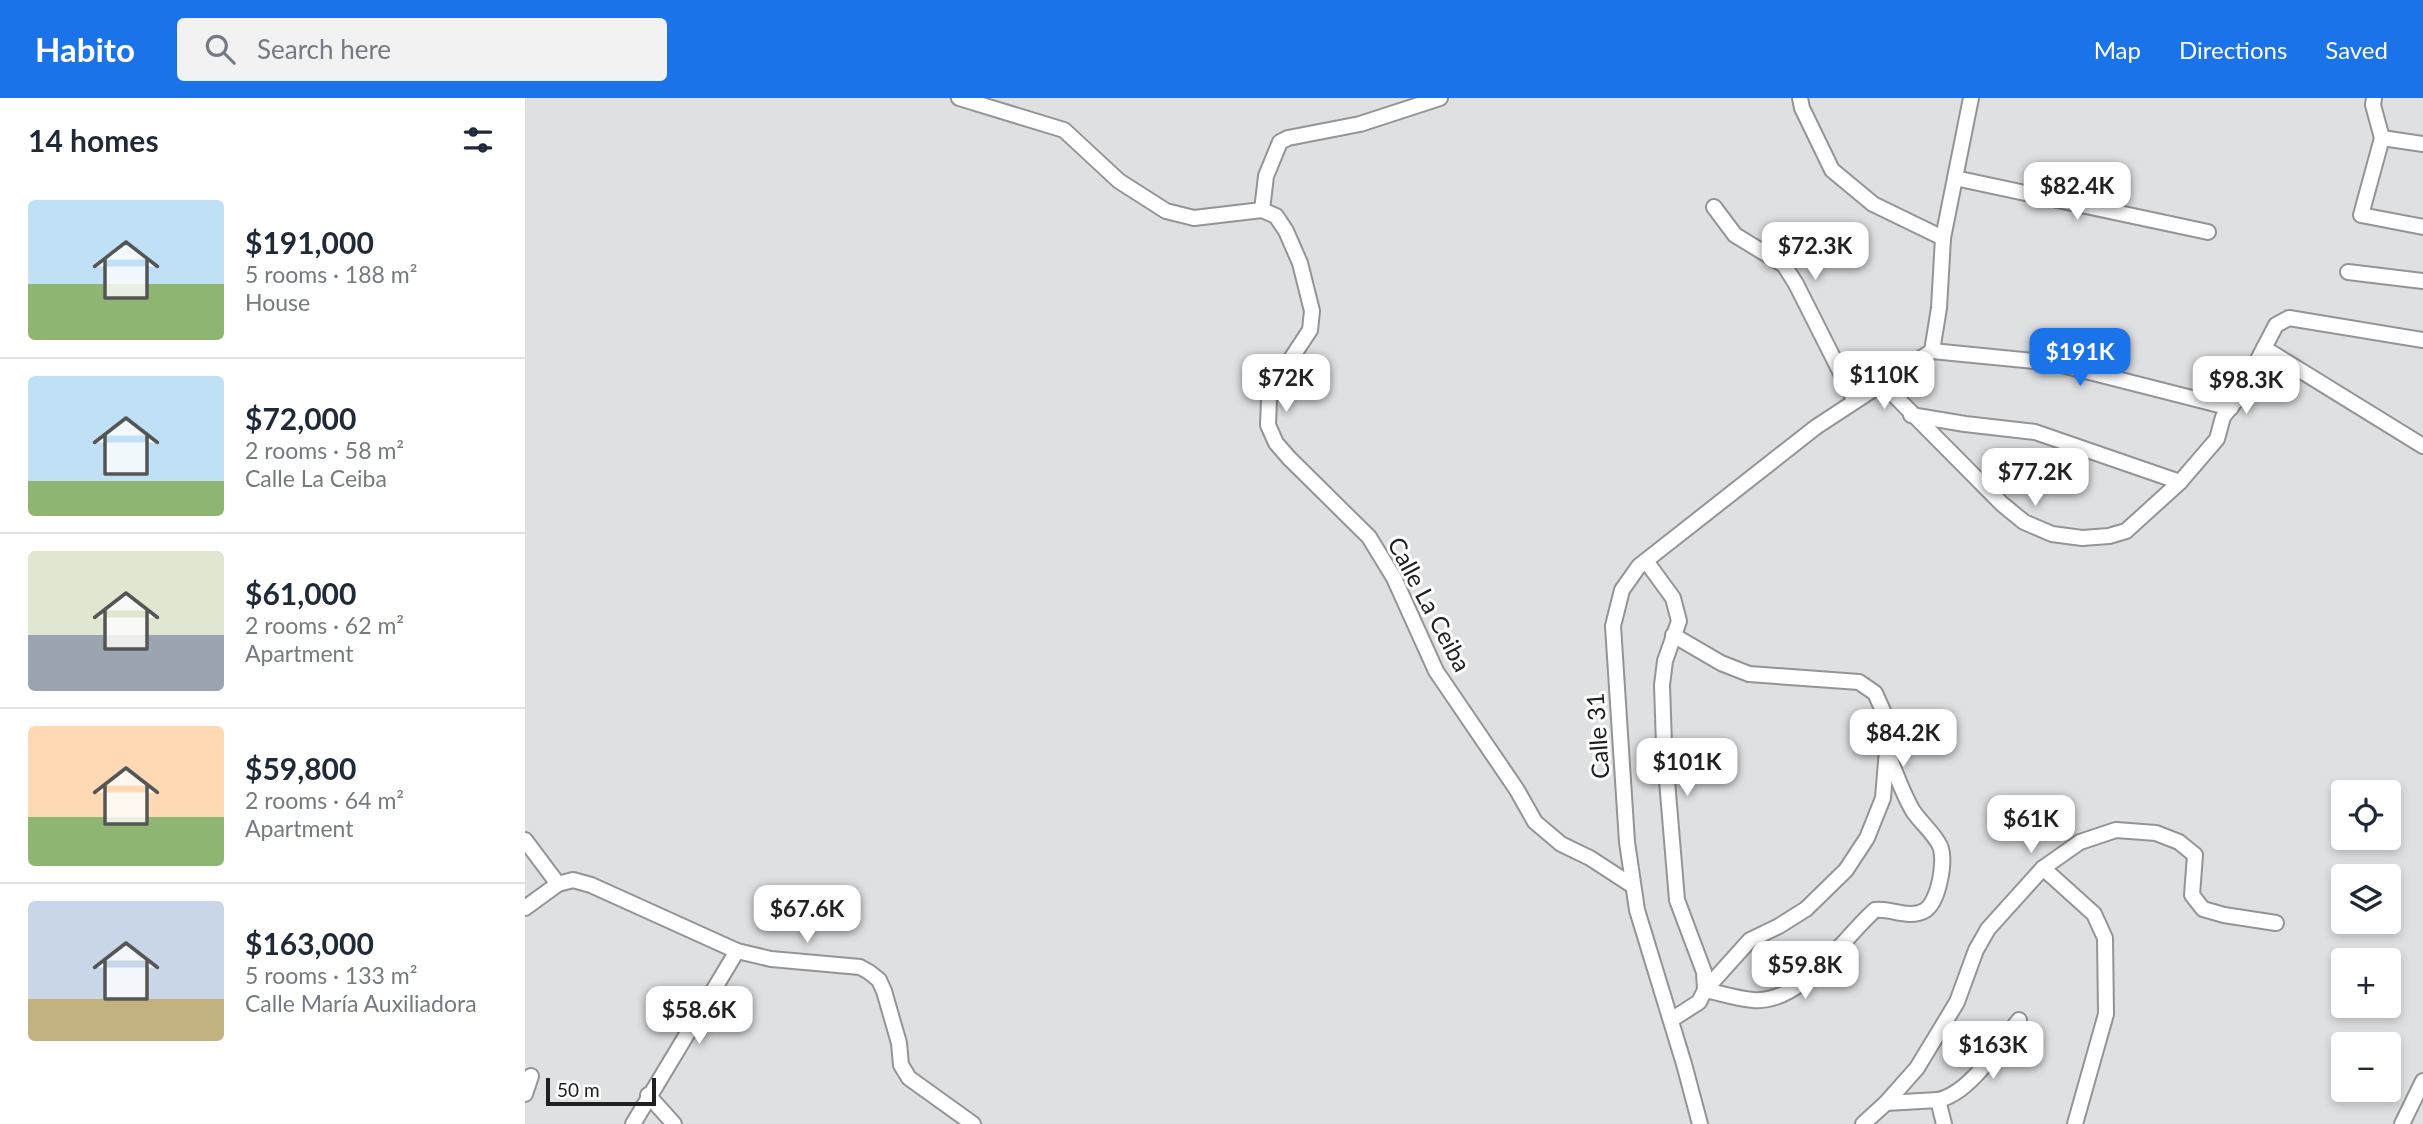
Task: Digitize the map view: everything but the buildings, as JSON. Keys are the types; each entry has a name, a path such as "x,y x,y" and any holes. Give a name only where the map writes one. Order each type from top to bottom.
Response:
{"street":[{"path":"959,98 1064,130 1119,181 1166,211 1194,218 1262,210 1266,176 1280,142 1288,138 1360,124 1440,98"},
{"path":"1800,98 1802,108 1832,170 1873,204 1943,238"},
{"path":"1971,98 1943,238 1940,308 1932,351 2054,363 2231,408"},
{"path":"2374,98 2373,104 2382,138 2361,215 2423,227"},
{"path":"2382,138 2423,144"},
{"path":"1955,178 2207,232"},
{"path":"1714,207 1735,235 1784,265 1854,401"},
{"name":"Calle La Ceiba","path":"1262,210 1276,216 1286,231 1300,263 1312,311 1310,330 1277,380 1269,400 1268,425 1276,443 1369,537 1394,578 1436,671 1517,790 1535,822 1561,844 1590,858 1633,887"},
{"path":"2348,272 2423,281"},
{"path":"1882,383 1911,415 2024,522 2052,534 2082,538 2109,536 2126,531 2180,482 2217,439 2223,417 2231,408 2276,325 2289,318 2423,340"},
{"path":"2263,348 2422,444"},
{"name":"Calle 31","path":"1700,1124 1637,911 1633,887 1627,842 1613,626 1622,590 1639,566 1816,427 1932,351"},
{"path":"1911,415 2035,432 2180,482"},
{"path":"1646,561 1674,598 1679,621 1664,661 1664,745 1677,900 1704,972 1705,990"},
{"path":"1671,1020 1699,1002 1705,990 1750,940 1806,909 1846,870 1867,838 1884,798 1887,750 1884,713 1875,693 1859,682 1749,674 1721,663 1673,635"},
{"path":"1705,990 1754,1000 1773,997 1795,987 1828,960 1875,909 1914,914 1930,905 1940,877 1943,858 1939,844 1914,813 1901,788 1887,750"},
{"path":"1863,1124 1887,1103 1917,1068 1957,1002 1976,950 1988,929 2043,868 2080,842 2116,830 2157,833 2179,842 2195,855 2192,895 2203,909 2276,923"},
{"path":"525,840 558,884"},
{"path":"2043,868 2094,915 2105,938 2106,1014 2075,1124"},
{"path":"525,908 558,884 573,880 590,885 737,951 771,959 860,967 879,980 884,991 899,1043 901,1065 909,1079 973,1124"},
{"path":"633,1124 737,951"},
{"path":"1887,1103 1949,1098 1972,1079 2019,1020"},
{"path":"525,1094 531,1076"},
{"path":"2402,1124 2423,1081"},
{"path":"649,1096 674,1124"},
{"path":"1938,1100 1944,1124"}]}
